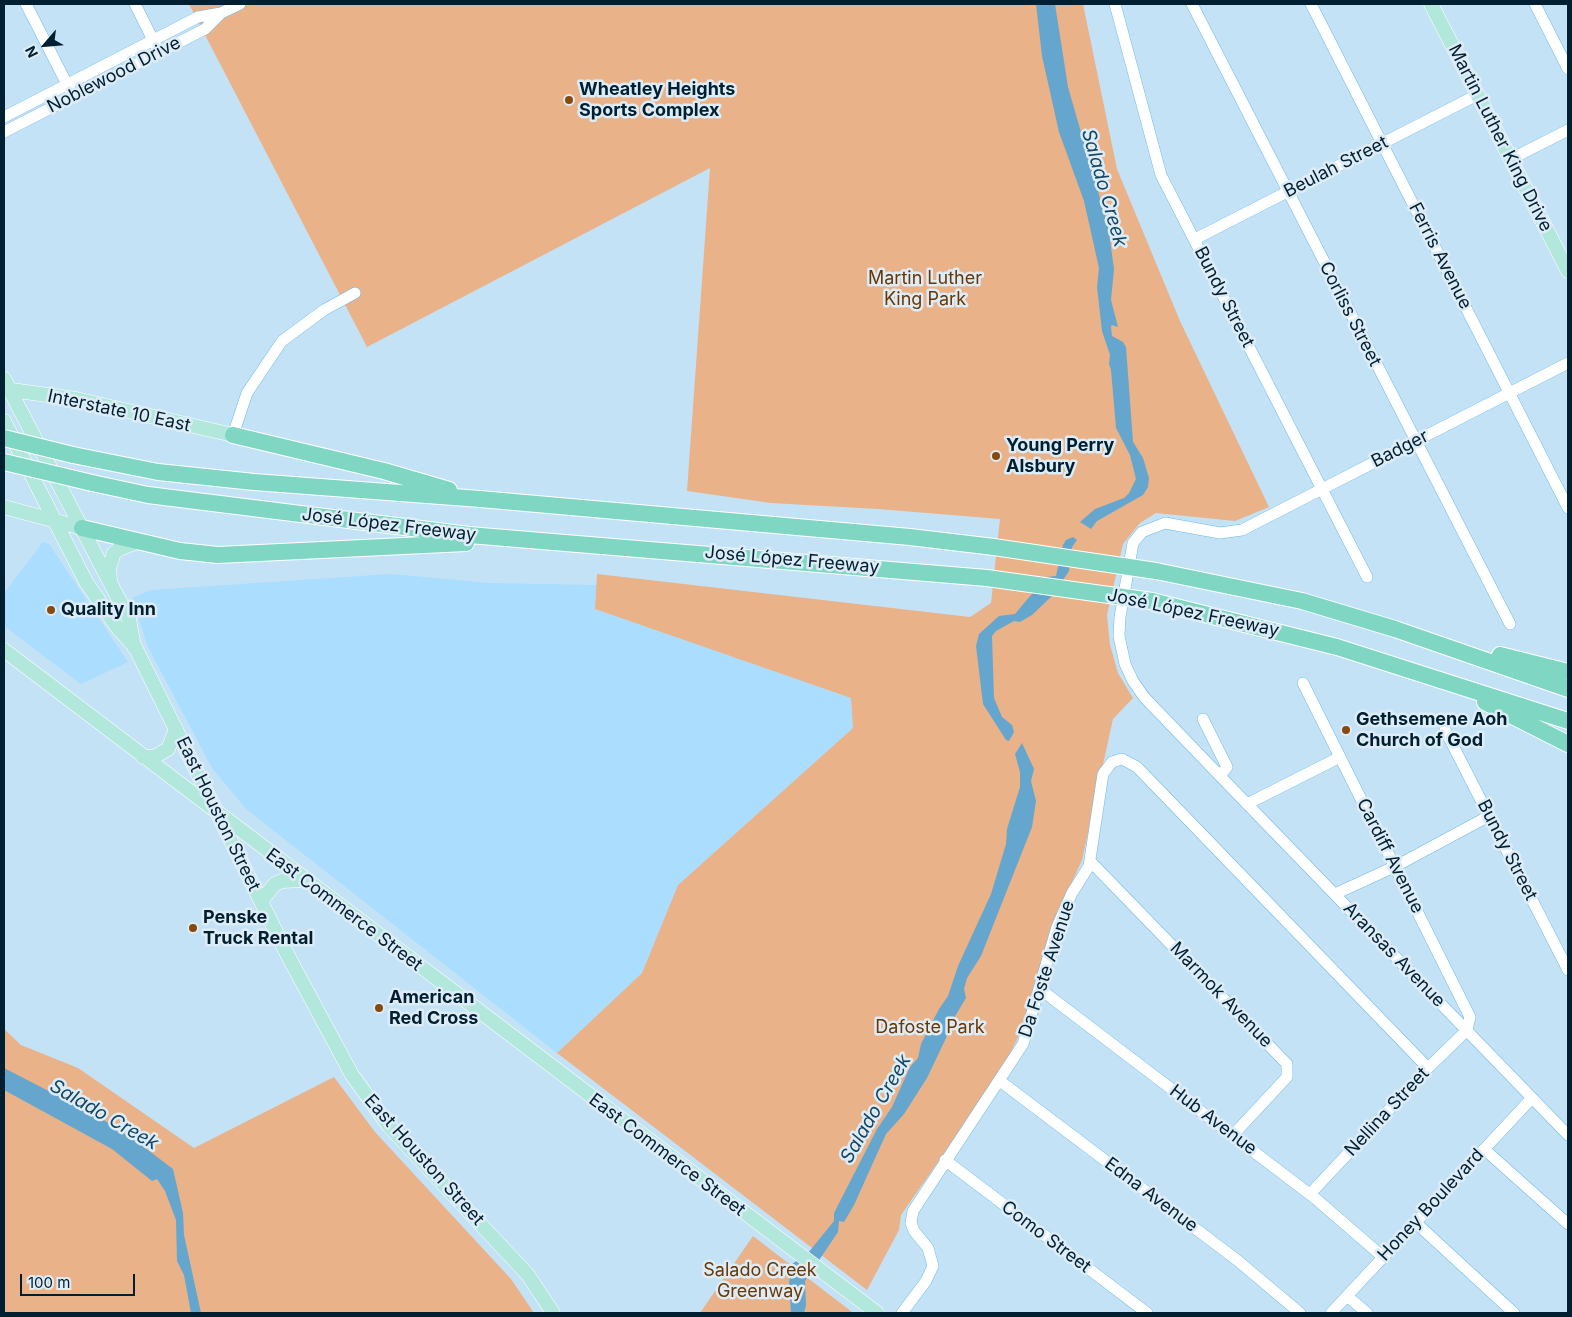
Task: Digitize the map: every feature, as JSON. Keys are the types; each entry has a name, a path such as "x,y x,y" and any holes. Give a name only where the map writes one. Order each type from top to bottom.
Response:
{"highway":[{"path":"233,435 384,471 480,499"},
{"name":"José López Freeway","path":"4,438 73,455 158,472 254,482 480,499 910,537 994,547 1156,571 1302,601 1395,629 1568,689"},
{"name":"José López Freeway","path":"4,462 148,495 365,523 529,540 987,578 1152,601 1338,647 1568,721"},
{"path":"82,528 180,551 218,555 529,540"},
{"path":"1395,629 1568,672"},
{"path":"1450,683 1568,744"}],"main road":[{"name":"Martin Luther King Drive","path":"1431,4 1568,271"},
{"name":"Interstate 10 East","path":"6,386 76,399 233,435"},
{"name":"East Houston Street","path":"6,386 110,580 129,619 135,647"},
{"name":"East Houston Street","path":"4,421 86,582 135,647 333,1043 370,1100 409,1148 528,1275 553,1313"},
{"path":"4,506 82,528"},
{"path":"110,580 109,568 114,553 137,542"},
{"name":"East Commerce Street","path":"4,650 304,880 877,1313"},
{"path":"143,757 154,757 168,749 176,729"},
{"path":"261,902 275,884 282,881 304,880"}],"street":[{"path":"26,4 73,96"},
{"path":"135,4 159,52"},
{"name":"Noblewood Drive","path":"4,132 205,29 221,14 240,4"},
{"name":"Bundy Street","path":"1115,4 1157,166 1366,577"},
{"name":"Corliss Street","path":"1192,4 1510,624"},
{"name":"Ferris Avenue","path":"1310,4 1568,508"},
{"path":"1535,4 1568,69"},
{"name":"Noblewood Drive","path":"4,117 198,18 221,14"},
{"name":"Beulah Street","path":"1195,239 1477,95"},
{"path":"1511,159 1568,130"},
{"path":"233,435 247,393 282,341 324,310 355,294"},
{"name":"Badger","path":"1230,533 1242,530 1568,363"},
{"name":"Aransas Avenue","path":"1230,533 1212,532 1165,523 1142,532 1133,543 1119,625 1122,656 1133,681 1150,704 1568,1136"},
{"name":"Cardiff Avenue","path":"1303,683 1470,1017 1467,1030"},
{"path":"1203,719 1227,767 1220,776"},
{"name":"Bundy Street","path":"1445,730 1568,970"},
{"path":"1247,804 1340,756"},
{"name":"Da Foste Avenue","path":"902,1313 926,1281 933,1266 928,1248 914,1231 911,1223 913,1211 1023,1044 1062,913 1089,866 1102,774 1112,762 1127,761 1137,767 1428,1068"},
{"path":"1335,894 1396,866 1489,816"},
{"name":"Marmok Avenue","path":"1090,861 1287,1064 1287,1077 1233,1135"},
{"name":"Hub Avenue","path":"1040,988 1310,1194 1383,1257"},
{"name":"Nellina Street","path":"1310,1194 1428,1068 1467,1030"},
{"name":"Edna Avenue","path":"1000,1080 1237,1260 1300,1313"},
{"name":"Honey Boulevard","path":"1331,1313 1532,1098"},
{"path":"1484,1149 1568,1224"},
{"name":"Como Street","path":"945,1160 1147,1313"},
{"path":"1416,1222 1514,1313"},
{"path":"1347,1296 1367,1313"}],"shaded area":[{"path":"1036,4 1055,4 1068,87 1108,226 1114,269 1111,300 1118,327 1112,325 1112,336 1123,342 1126,347 1133,442 1143,458 1149,478 1148,487 1143,495 1097,521 1091,529 1080,522 1095,509 1124,498 1129,493 1136,479 1130,455 1116,428 1109,364 1110,355 1102,331 1097,287 1099,268 1084,201 1059,132 1042,56"},
{"path":"1073,537 1077,540 1072,547 1069,571 1053,595 1032,615 1020,622 1014,621 996,631 992,636 994,698 1002,717 1012,725 1014,732 1009,741 1006,740 983,704 976,646 979,634 999,616 1015,614 1046,577 1056,576 1063,545 1066,540"},
{"path":"43,542 49,544 128,662 81,684 4,626 4,593"},
{"path":"391,574 489,583 597,585 595,609 851,698 853,728 678,885 642,973 557,1053 246,809 212,768 148,647 132,598 151,590"},
{"path":"1022,743 1034,769 1031,781 1036,801 1032,827 981,956 967,978 964,989 966,998 951,1023 927,1078 904,1114 886,1134 854,1205 844,1222 839,1221 838,1232 805,1281 806,1305 804,1313 791,1313 789,1283 792,1264 808,1253 834,1221 834,1213 877,1129 892,1107 910,1067 918,1058 921,1044 948,996 958,966 991,894 1006,844 1007,829 1020,787 1020,772 1015,754"},
{"path":"4,1068 99,1117 136,1141 173,1169 183,1213 184,1235 201,1313 191,1313 184,1275 177,1261 176,1220 165,1191 157,1179 152,1181 112,1149 4,1090"}],"green space":[{"name":"Martin Luther King Park","path":"189,4 1083,4 1117,169 1180,321 1269,507 1235,521 1156,513 1140,523 1123,544 1107,615 1110,645 1118,673 1133,698 1113,719 1082,860 1050,930 1027,1019 1002,1070 901,1215 899,1230 867,1290 557,1053 642,973 678,885 853,728 851,698 595,609 597,574 970,617 991,603 1000,519 771,503 687,491 710,168 367,347"},
{"path":"4,1029 21,1045 78,1068 194,1148 334,1077 375,1132 511,1279 534,1313 4,1313"},
{"name":"Salado Creek Greenway","path":"753,1236 852,1312 852,1313 700,1313"}],"place":[{"name":"Wheatley Heights Sports Complex","path":"569,100"},
{"name":"Young Perry Alsbury","path":"996,456"},
{"name":"Quality Inn","path":"51,610"},
{"name":"Gethsemene Aoh Church of God","path":"1346,730"},
{"name":"Penske Truck Rental","path":"193,928"},
{"name":"American Red Cross","path":"379,1008"}],"water label":[{"name":"Salado Creek","path":"1104,188"},
{"name":"Salado Creek","path":"876,1109"},
{"name":"Salado Creek","path":"104,1115"}],"park label":[{"name":"Dafoste Park","path":"930,1028"}]}
